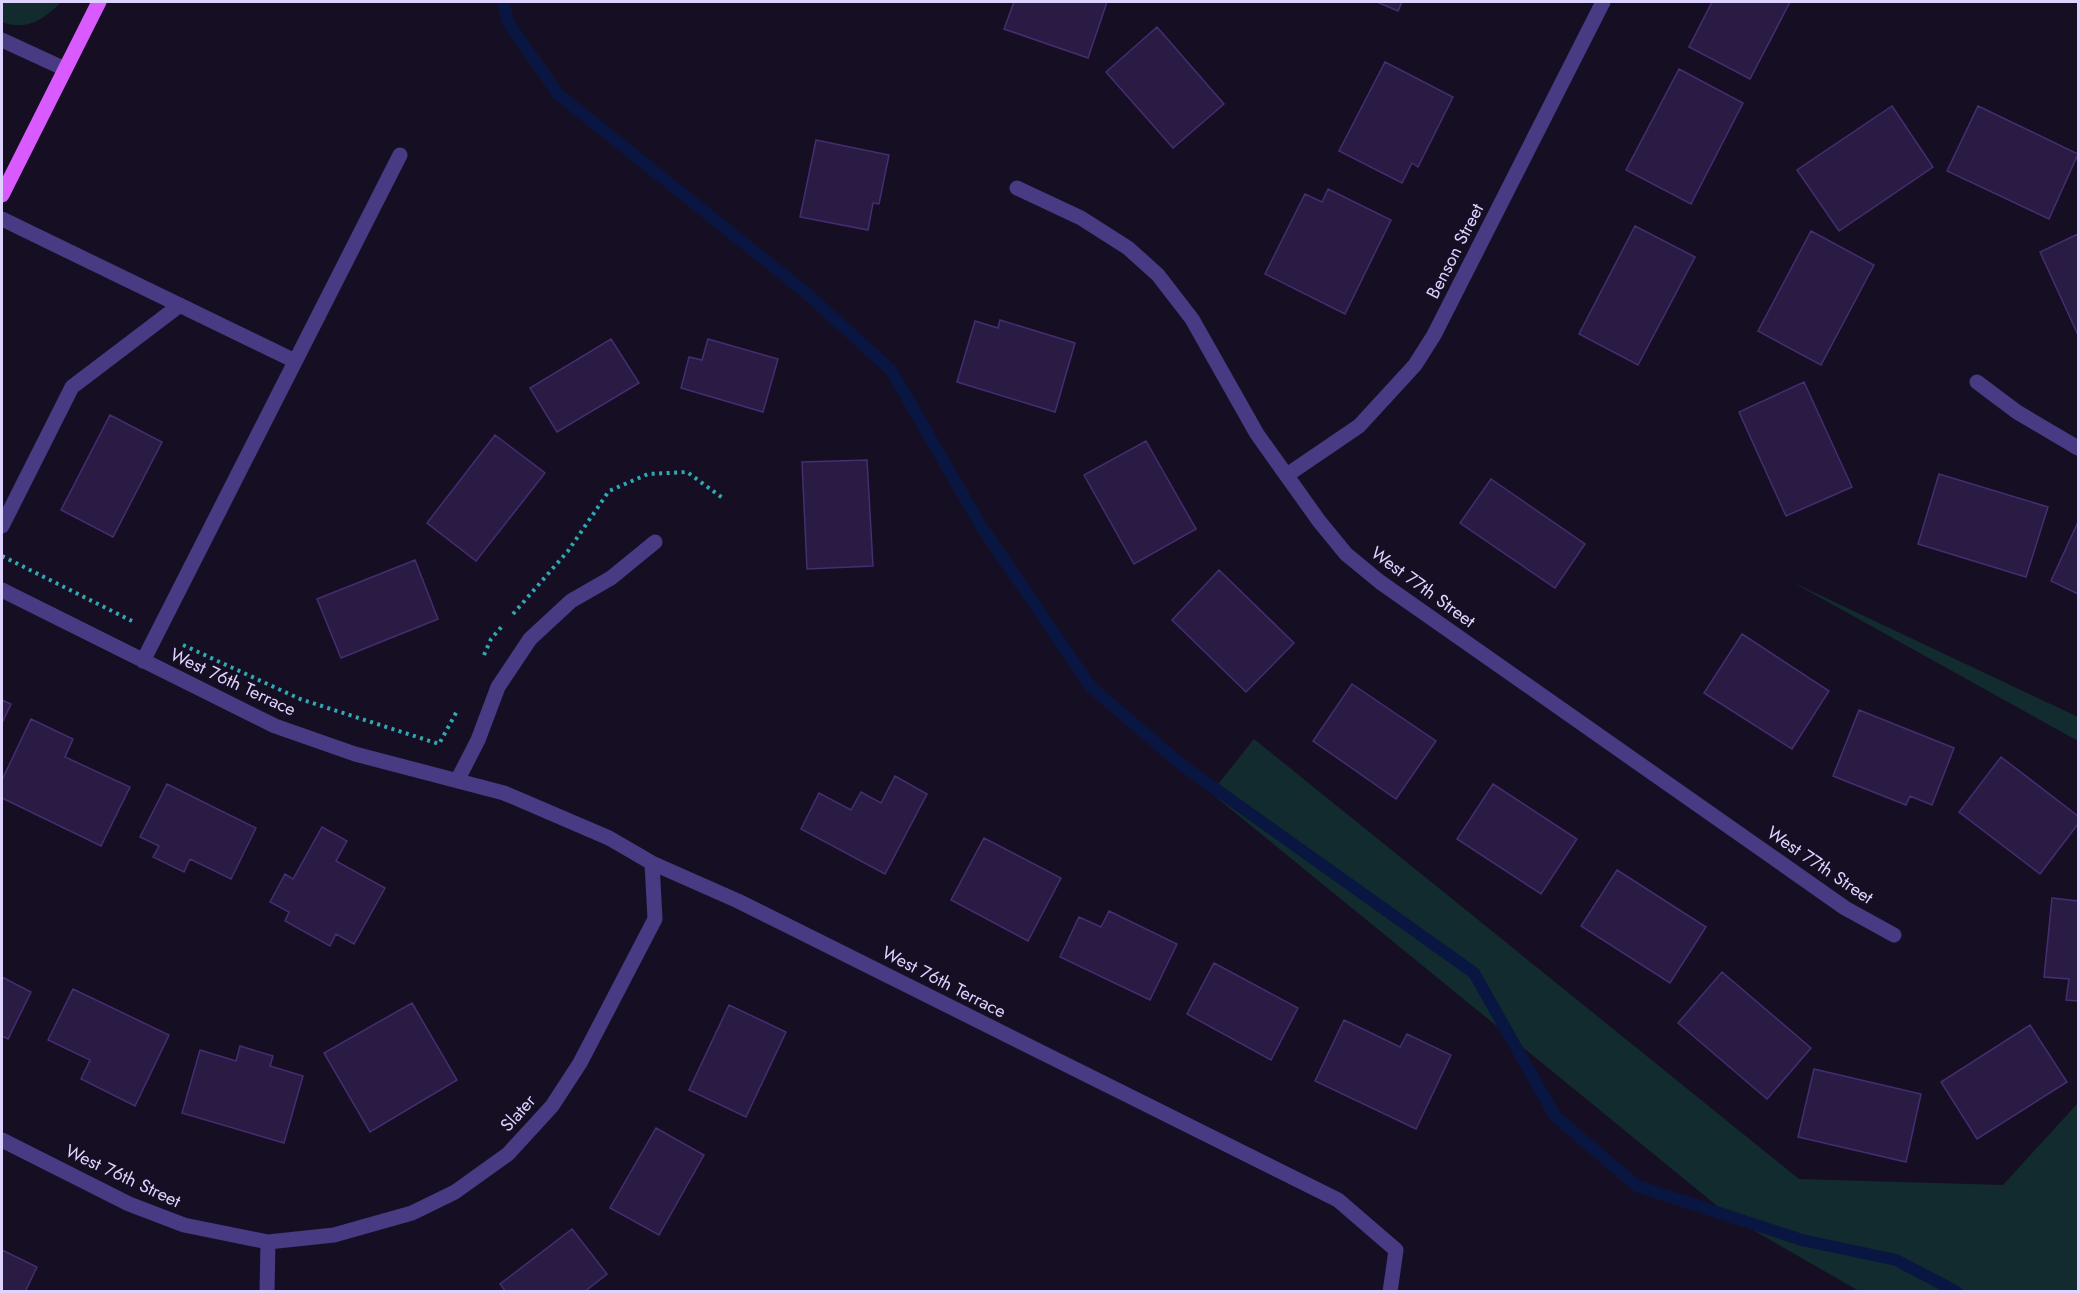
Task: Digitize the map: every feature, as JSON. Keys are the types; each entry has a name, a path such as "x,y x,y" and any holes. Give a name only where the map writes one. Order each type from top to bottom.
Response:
{"main road":[{"path":"2,195 99,2"}],"street":[{"name":"Benson Street","path":"1287,475 1359,426 1414,365 1428,345 1603,2"},
{"path":"2,40 65,69"},
{"path":"143,660 400,154"},
{"name":"West 77th Street","path":"1017,188 1081,218 1128,248 1158,274 1192,319 1257,434 1319,521 1346,554 1380,582 1845,908 1894,935"},
{"path":"2,219 295,361"},
{"path":"2,526 72,387 180,305"},
{"path":"1977,382 2017,412 2079,448"},
{"path":"458,779 478,740 498,687 530,639 571,601 611,578 655,542"},
{"name":"West 76th Terrace","path":"2,590 275,726 355,754 458,779 504,793 609,838 652,863 738,901 1338,1200 1396,1250 1390,1292"},
{"name":"Slater","path":"268,1242 334,1235 412,1213 454,1192 508,1154 552,1106 580,1063 654,919 652,863"},
{"name":"West 76th Street","path":"2,1140 129,1204 184,1226 268,1242"},
{"path":"267,1292 268,1242"}],"path":[{"path":"482,658 491,639 568,551 609,491 648,474 687,472 724,499"},
{"path":"2,556 157,633 300,699 439,744 460,706"}],"green space":[{"path":"2,2 61,2 41,19 19,25 2,22"},
{"path":"1792,582 2078,717 2078,741"},
{"path":"1254,739 1799,1179 2003,1185 2078,1103 2078,1291 1859,1291 1732,1218 1211,793"}],"building":[{"path":"1014,2 1107,2 1088,58 1004,29"},
{"path":"1377,2 1402,2 1398,11"},
{"path":"1712,2 1790,2 1750,79 1689,47"},
{"path":"1157,27 1224,104 1173,148 1106,72"},
{"path":"1385,62 1453,97 1418,167 1412,163 1402,183 1339,151"},
{"path":"1679,69 1743,103 1691,204 1626,170"},
{"path":"1892,106 1933,167 1839,231 1797,170"},
{"path":"1978,106 2078,154 2049,219 1947,171"},
{"path":"816,140 889,155 879,204 873,203 868,230 800,217"},
{"path":"1328,189 1391,220 1345,314 1265,274 1305,194 1322,202"},
{"path":"1635,226 1695,257 1638,365 1579,334"},
{"path":"1811,231 1874,265 1821,365 1758,331"},
{"path":"2078,234 2078,335 2040,252"},
{"path":"1000,320 1075,343 1055,412 957,382 975,321 998,328"},
{"path":"611,339 639,383 557,432 530,388"},
{"path":"708,339 778,359 763,412 681,388 689,357 702,360"},
{"path":"1804,382 1852,487 1786,516 1739,412"},
{"path":"110,415 162,442 113,537 61,510"},
{"path":"495,435 545,473 476,561 427,523"},
{"path":"1146,441 1196,529 1134,564 1084,475"},
{"path":"867,460 873,566 807,569 802,462"},
{"path":"1939,474 2048,507 2026,577 1918,544"},
{"path":"1491,479 1585,544 1555,588 1460,523"},
{"path":"2078,522 2078,594 2051,581"},
{"path":"415,560 438,619 341,658 317,599"},
{"path":"1219,570 1294,643 1246,692 1172,620"},
{"path":"1742,634 1829,691 1792,749 1704,693"},
{"path":"1352,684 1436,741 1396,799 1313,741"},
{"path":"2,700 11,704 2,723"},
{"path":"1859,710 1954,748 1932,805 1910,796 1906,805 1833,776"},
{"path":"31,719 73,739 65,757 130,787 101,846 2,798 2,780"},
{"path":"2001,757 2078,816 2078,824 2040,874 1959,812"},
{"path":"895,776 927,794 885,874 801,829 819,793 851,810 861,792 881,803"},
{"path":"167,784 256,828 231,879 190,859 184,872 153,857 159,846 140,837"},
{"path":"1493,784 1577,839 1541,894 1457,839"},
{"path":"322,827 347,841 336,861 385,888 354,944 336,934 330,946 285,921 289,912 270,902 285,874 293,879"},
{"path":"984,838 1061,878 1028,941 951,900"},
{"path":"1617,870 1706,927 1670,983 1581,926"},
{"path":"2052,898 2078,901 2078,1001 2066,1000 2069,979 2044,977"},
{"path":"1109,911 1177,944 1150,1000 1060,957 1079,917 1101,927"},
{"path":"1214,963 1298,1008 1271,1060 1187,1014"},
{"path":"1722,972 1811,1048 1767,1099 1678,1023"},
{"path":"2,977 31,992 8,1039 2,1036"},
{"path":"73,989 169,1035 135,1106 81,1079 90,1060 48,1040"},
{"path":"412,1003 457,1080 370,1132 324,1053"},
{"path":"729,1005 786,1032 746,1117 689,1090"},
{"path":"1344,1020 1400,1047 1407,1034 1451,1055 1416,1129 1315,1081"},
{"path":"2030,1025 2067,1082 1977,1139 1941,1082"},
{"path":"240,1046 273,1056 270,1066 303,1076 284,1143 182,1113 200,1050 236,1061"},
{"path":"1814,1069 1921,1094 1906,1162 1798,1137"},
{"path":"656,1128 704,1155 659,1235 610,1208"},
{"path":"572,1229 607,1274 584,1292 506,1292 500,1284"},
{"path":"2,1250 37,1267 25,1292 2,1292"}],"waterway":[{"path":"503,2 508,22 558,94 805,292 891,370 981,526 1091,687 1182,765 1474,973 1555,1116 1637,1186 1802,1240 1896,1260 1957,1292"}]}
